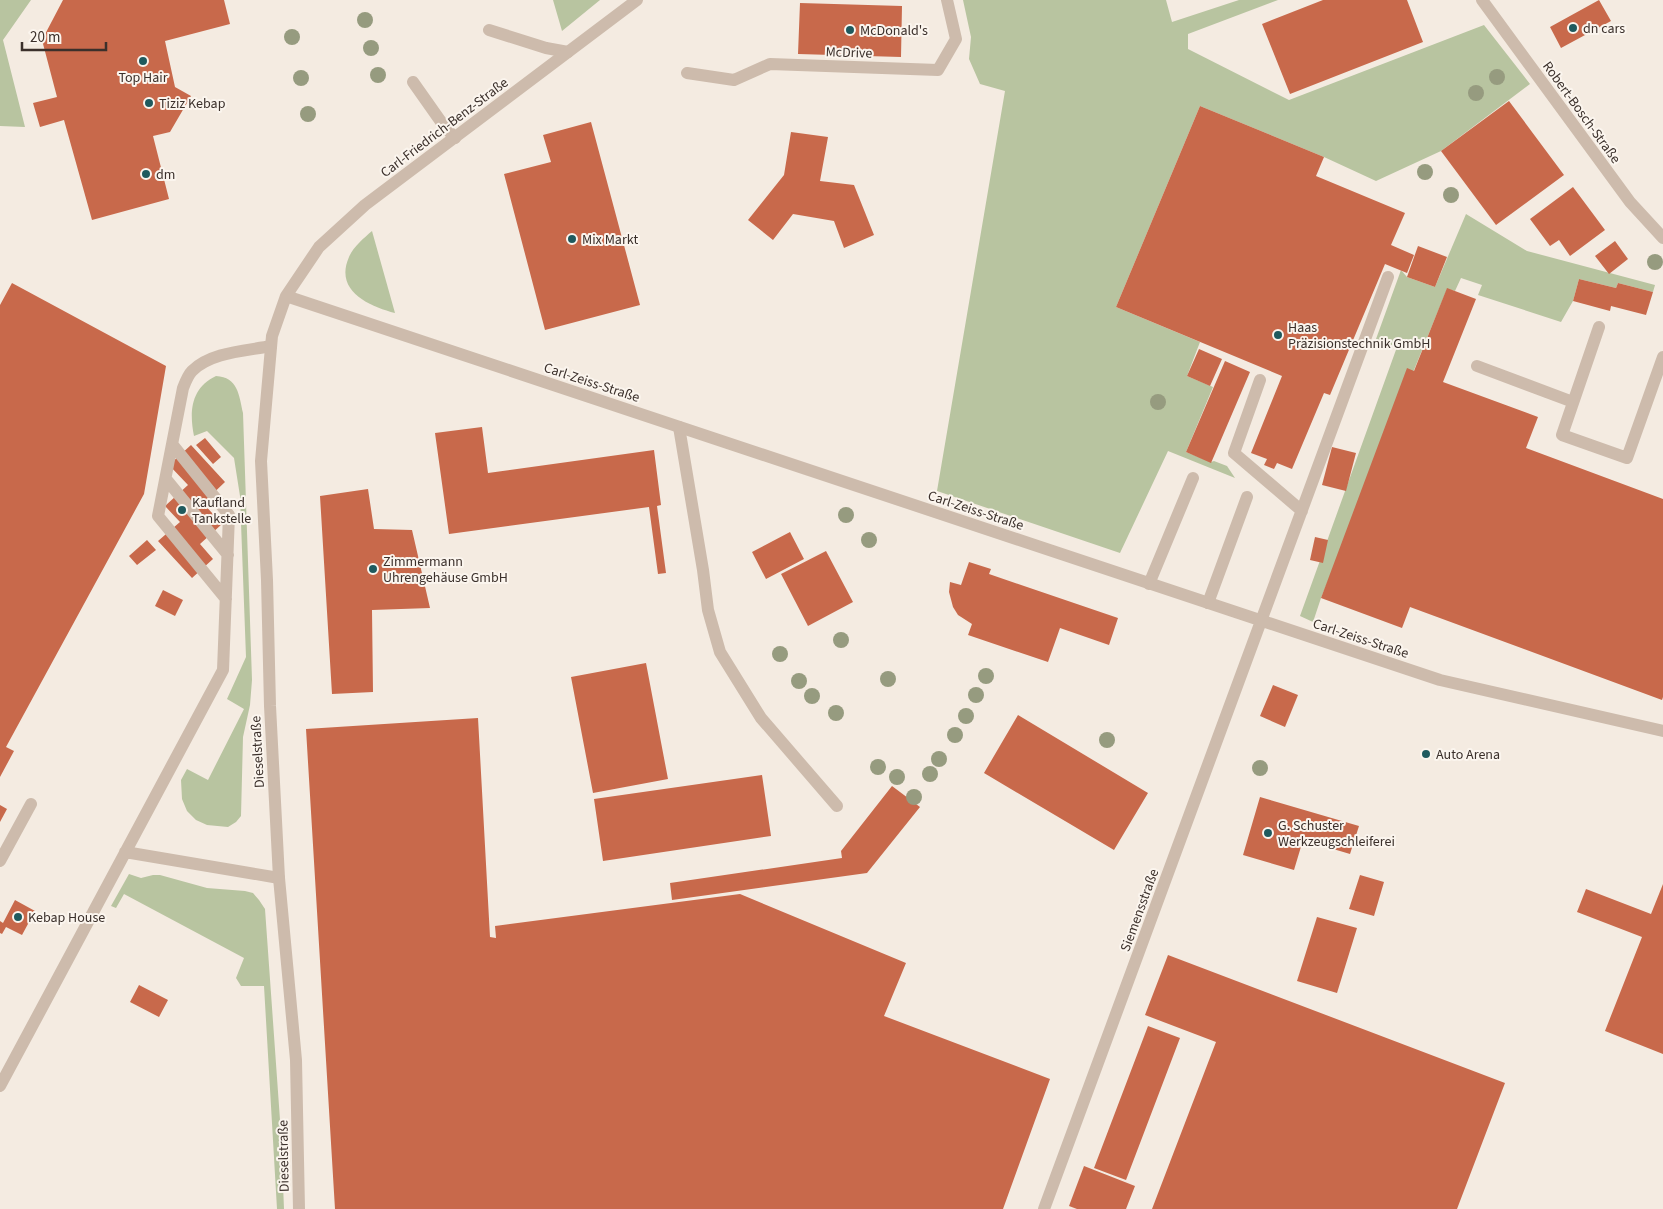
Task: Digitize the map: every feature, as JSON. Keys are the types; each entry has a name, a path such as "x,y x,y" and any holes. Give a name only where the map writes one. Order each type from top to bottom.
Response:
{"street":[{"name":"Carl-Friedrich-Benz-Straße","path":"286,296 319,247 365,206 637,0"},
{"name":"McDrive","path":"687,73 734,80 770,64 938,70 956,39 947,0"},
{"name":"Robert-Bosch-Straße","path":"1482,0 1630,202 1663,238"},
{"path":"489,30 546,48 568,52"},
{"path":"413,82 454,138"},
{"name":"Siemensstraße","path":"1044,1209 1388,277"},
{"name":"Dieselstraße","path":"286,296 272,336 261,461 267,580 270,706 279,878 296,1060 299,1209"},
{"name":"Carl-Zeiss-Straße","path":"286,296 1440,680 1663,731"},
{"path":"1599,327 1562,435 1627,458 1663,357"},
{"path":"226,599 158,516 183,388 190,372 205,361 224,355 271,346"},
{"path":"1477,366 1573,402"},
{"path":"1260,380 1234,453 1302,511"},
{"path":"679,427 708,610 720,652 761,718 837,806"},
{"path":"0,1086 224,670 229,515 172,444"},
{"path":"1149,584 1193,478"},
{"path":"166,479 228,555"},
{"path":"1208,603 1246,496"},
{"path":"0,861 30,804"},
{"path":"126,852 279,878"}],"green space":[{"path":"0,0 31,0 3,40 25,127 0,126"},
{"path":"553,0 600,0 562,31"},
{"path":"963,0 1166,0 1172,22 1239,0 1278,0 1188,34 1188,49 1289,100 1484,25 1530,84 1441,151 1376,181 1324,157 1200,106 1116,307 1200,342 1187,376 1213,387 1186,452 1227,466 1235,478 1168,451 1120,553 937,491 1005,91 980,84 969,59 971,37"},
{"path":"1466,214 1527,251 1655,285 1653,292 1618,283 1616,288 1579,279 1573,301 1561,322 1478,295 1482,285 1461,278 1455,291 1447,289 1321,598 1313,622 1300,616 1397,347 1376,339 1401,270 1407,277 1435,287"},
{"path":"372,231 395,313 365,301 350,288 346,279 346,269 351,253"},
{"path":"216,376 223,377 233,383 243,413 252,680 250,705 243,737 241,816 228,827 207,825 196,820 187,811 182,799 181,780 187,769 208,780 244,709 227,699 246,657 240,496 234,458 207,431 194,436 192,427 192,409 197,394 201,387"},
{"path":"129,874 141,878 160,875 207,888 253,893 265,909 281,1134 284,1209 277,1209 264,986 241,986 236,978 244,958 124,894 116,908 111,906"}],"building":[{"path":"63,0 224,0 230,24 165,41 175,87 191,96 170,132 153,136 169,199 92,220 64,120 40,127 33,103 57,97 42,40"},
{"path":"1323,0 1407,0 1423,42 1290,94 1262,24"},
{"path":"1599,0 1611,21 1561,48 1550,27"},
{"name":"McDonald's","path":"800,3 902,6 901,57 798,54"},
{"path":"1509,101 1564,175 1496,225 1441,151"},
{"path":"1200,106 1324,157 1316,176 1405,213 1391,245 1414,255 1407,273 1385,264 1330,395 1324,393 1292,469 1277,463 1274,469 1264,465 1267,459 1251,453 1282,376 1116,307"},
{"name":"Mix Markt","path":"591,122 640,305 545,330 504,174 551,162 543,135"},
{"path":"791,132 828,137 820,181 854,185 874,235 844,248 834,221 793,214 773,240 748,220 784,175"},
{"path":"1573,187 1605,230 1570,256 1559,240 1550,246 1530,219"},
{"path":"1615,241 1628,259 1609,274 1595,256"},
{"path":"1418,246 1447,257 1435,287 1407,277"},
{"path":"1579,279 1616,288 1618,283 1653,292 1646,315 1611,306 1610,311 1573,301"},
{"path":"12,283 166,366 144,494 6,747 14,751 0,777 0,305"},
{"path":"1447,288 1476,299 1443,382 1538,417 1526,448 1663,499 1662,700 1410,607 1402,628 1321,598 1407,368 1414,371"},
{"path":"1199,349 1222,359 1210,386 1187,376"},
{"path":"1225,361 1250,372 1211,463 1186,452"},
{"path":"482,427 488,473 654,450 661,505 657,506 666,573 658,574 649,507 449,534 435,433"},
{"path":"205,438 221,457 213,464 196,445"},
{"path":"191,445 225,482 203,503 222,524 200,544 213,559 192,578 158,541 180,522 165,506 188,485 169,465"},
{"path":"1332,447 1356,453 1346,491 1322,485"},
{"name":"Zimmermann Uhrengehäuse GmbH","path":"368,489 374,529 412,530 430,608 372,610 373,692 332,694 320,496"},
{"path":"790,532 804,559 766,579 752,552"},
{"path":"1315,537 1328,540 1323,563 1310,560"},
{"path":"147,540 156,550 137,565 129,556"},
{"path":"826,551 853,602 808,626 781,574"},
{"path":"969,562 991,569 989,574 1118,618 1109,645 1060,628 1048,662 968,635 972,624 958,615 953,607 949,592 950,582 961,585"},
{"path":"163,590 183,600 175,616 155,606"},
{"path":"646,663 668,779 593,793 571,677"},
{"path":"1273,685 1298,695 1285,727 1260,716"},
{"path":"1018,715 1148,793 1114,850 984,773"},
{"path":"478,718 490,937 496,938 495,926 740,894 906,963 884,1016 1050,1079 1003,1209 335,1209 306,729"},
{"path":"762,775 771,836 603,861 594,799"},
{"path":"892,786 920,807 867,873 672,900 670,883 842,858 841,851"},
{"path":"1260,797 1359,826 1350,854 1303,840 1294,870 1243,855"},
{"path":"0,805 7,809 0,822"},
{"path":"1360,875 1384,882 1374,916 1349,909"},
{"path":"1663,884 1663,1054 1605,1031 1642,937 1577,912 1586,889 1651,914"},
{"path":"15,900 35,911 22,935 6,927 2,934 0,933 0,921 3,923"},
{"path":"1317,917 1357,928 1337,993 1297,981"},
{"path":"1168,955 1505,1083 1457,1209 1152,1209 1216,1042 1145,1015"},
{"path":"139,985 168,1000 159,1017 130,1002"},
{"path":"1148,1026 1180,1038 1126,1180 1094,1168"},
{"path":"1084,1166 1135,1186 1126,1209 1077,1209 1069,1206"}],"place":[{"name":"dn cars","path":"1573,28"},
{"name":"McDonald's","path":"850,30"},
{"name":"Top Hair","path":"143,61"},
{"name":"Tiziz Kebap","path":"149,103"},
{"name":"dm","path":"146,174"},
{"name":"Mix Markt","path":"572,239"},
{"name":"Haas Präzisionstechnik GmbH","path":"1278,335"},
{"name":"Kaufland Tankstelle","path":"182,510"},
{"name":"Zimmermann Uhrengehäuse GmbH","path":"373,569"},
{"name":"Auto Arena","path":"1426,754"},
{"name":"G. Schuster Werkzeugschleiferei","path":"1268,833"},
{"name":"Kebap House","path":"18,917"}]}
